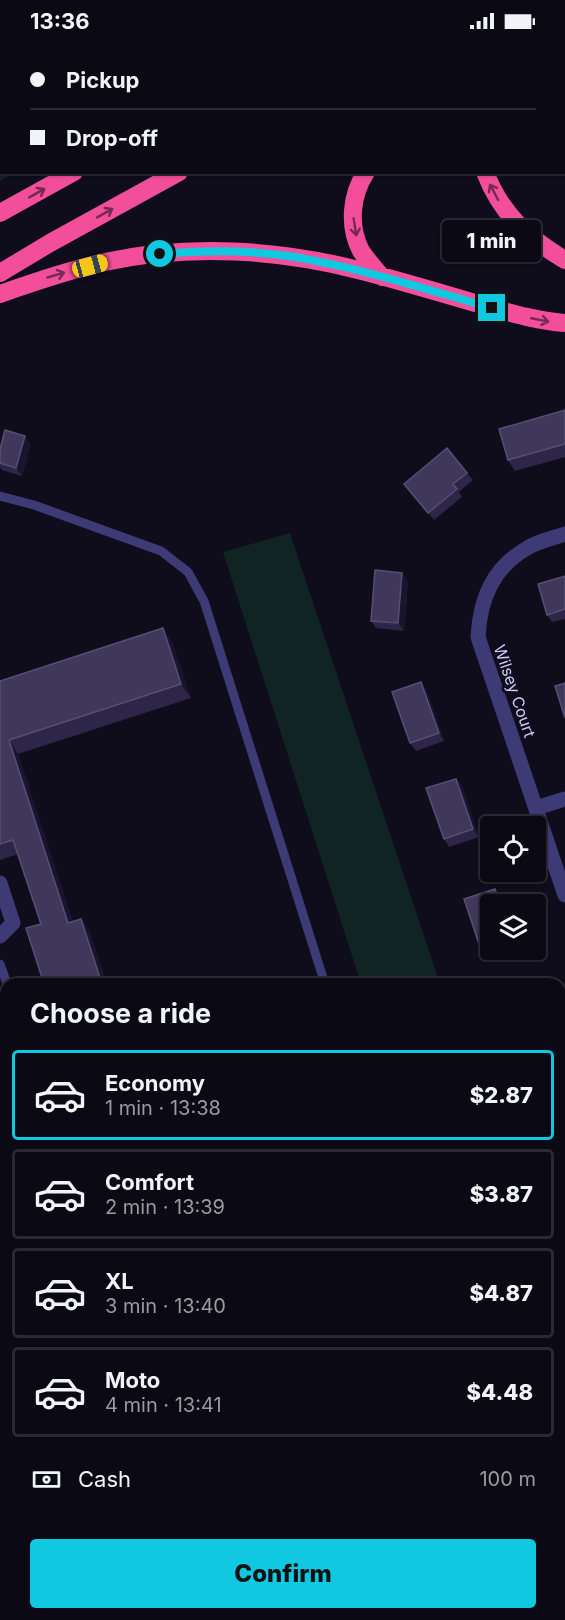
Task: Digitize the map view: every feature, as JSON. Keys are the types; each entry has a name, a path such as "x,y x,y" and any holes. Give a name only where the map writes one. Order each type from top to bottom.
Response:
{"highway":[{"path":"0,213 70,174"},
{"path":"0,273 175,174"},
{"path":"365,174 356,192 353,222 362,251 382,277"},
{"path":"486,174 500,204 514,221 530,236 565,260"},
{"path":"0,294 105,262 178,252 213,251 286,256 362,271 532,318 565,324"}],"street":[{"name":"Wilsey Court","path":"565,534 531,546 513,557 495,576 484,596 479,616 478,638 565,895"},
{"path":"536,808 565,799"},
{"path":"0,884 13,923 0,936"}],"lane":[{"path":"0,496 34,505 160,551 189,572 204,601 323,978"}],"green space":[{"path":"0,174 12,174 0,181"},
{"path":"290,533 438,978 359,978 223,552"}],"building":[{"path":"565,410 565,444 508,460 499,429"},
{"path":"5,430 25,436 16,468 0,463 0,449"},
{"path":"447,448 467,473 453,484 457,489 428,513 404,484"},
{"path":"375,570 402,573 398,623 371,621"},
{"path":"565,576 565,609 547,615 538,584"},
{"path":"163,628 181,684 9,740 68,923 81,919 100,978 42,978 26,928 41,924 13,840 0,844 0,681"},
{"path":"421,682 439,733 410,743 392,692"},
{"path":"565,683 565,718 555,686"},
{"path":"456,779 473,829 444,839 426,788"},
{"path":"495,889 497,894 480,894 480,947 464,899"}],"route":[{"path":"160,254 213,251 286,256 362,271 492,308"}]}
